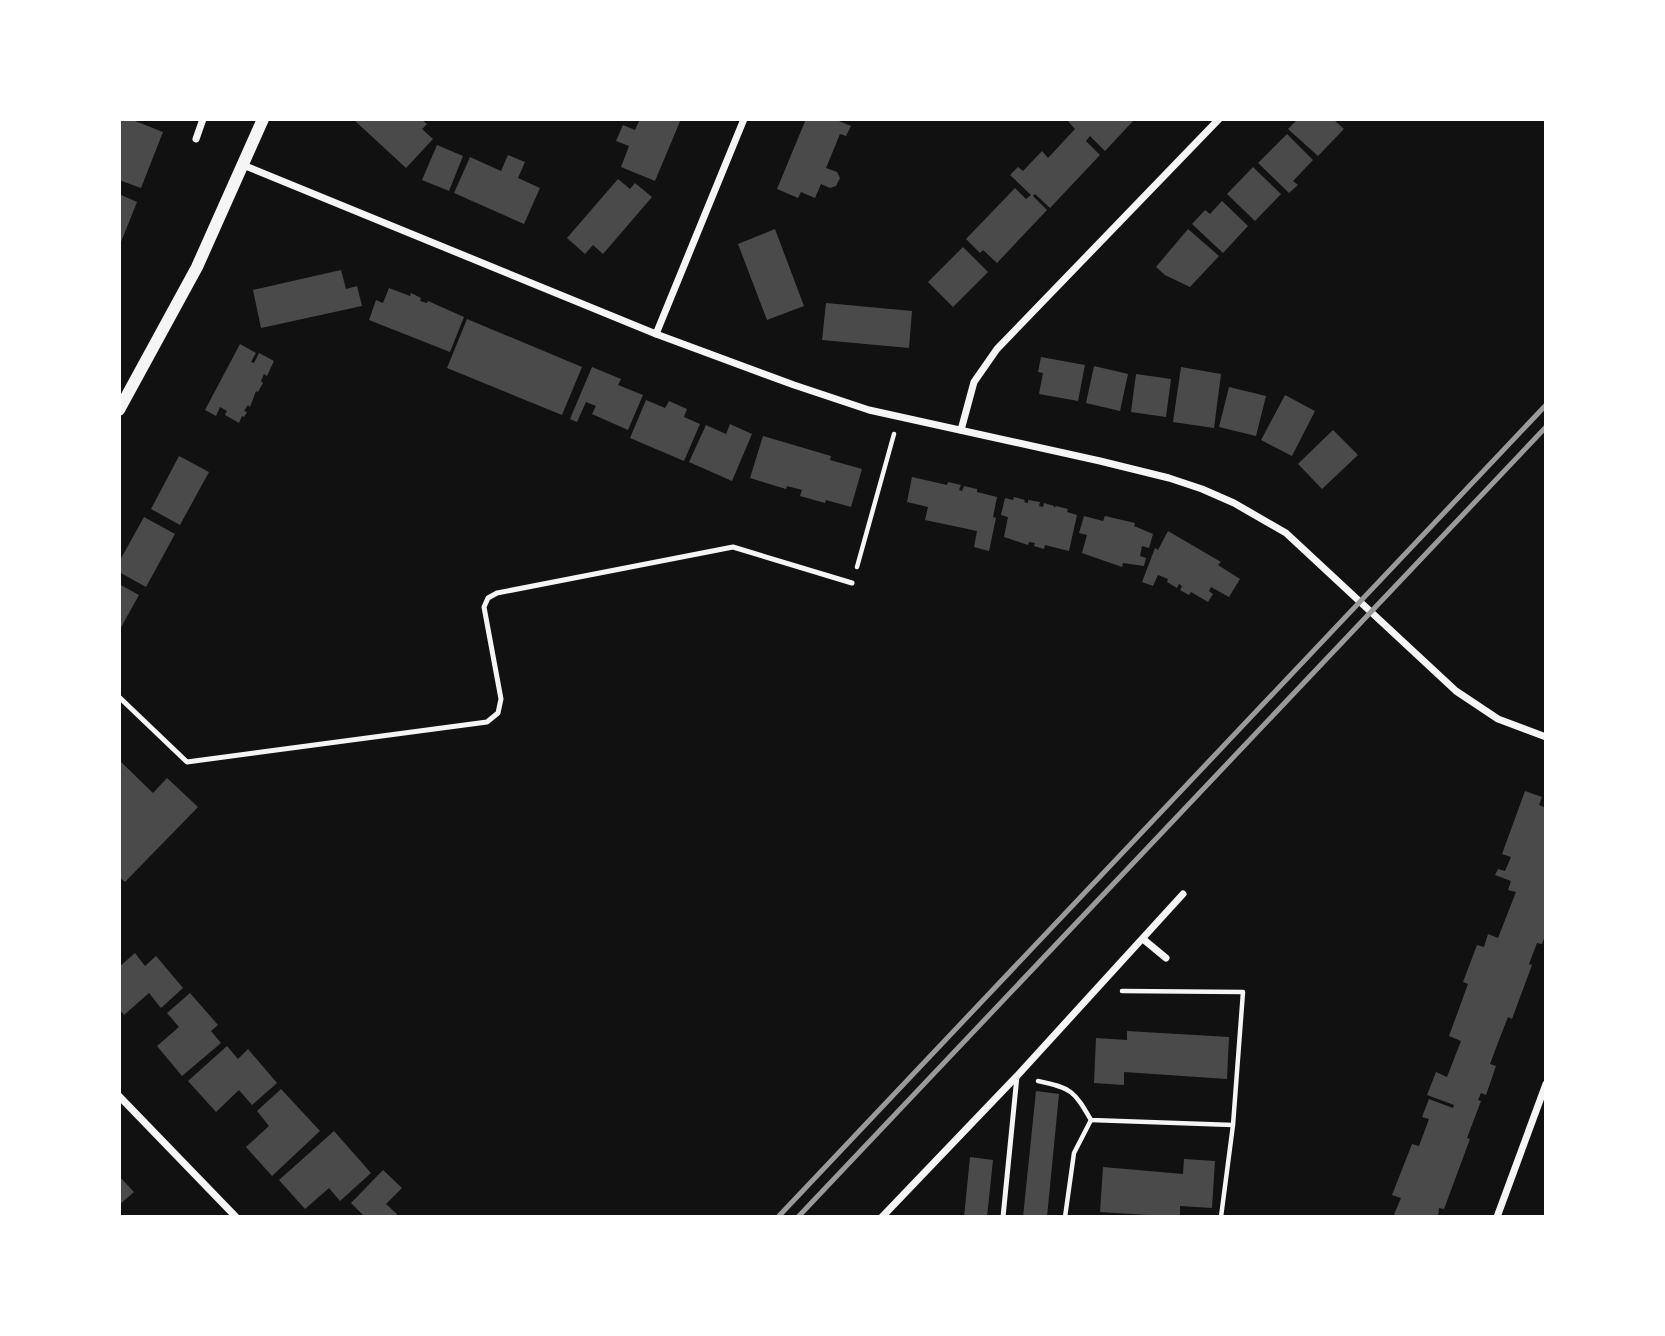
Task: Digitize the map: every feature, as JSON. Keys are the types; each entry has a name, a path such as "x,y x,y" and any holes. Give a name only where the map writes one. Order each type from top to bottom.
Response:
{"street":[{"path":"196,139 203,119"},
{"path":"119,410 197,267 262,119"},
{"path":"656,334 744,119"},
{"path":"961,430 974,382 997,349 1219,119"},
{"path":"243,165 656,334 793,385 869,410 1169,478 1234,503 1286,533 1456,691 1498,719 1546,737"},
{"path":"882,1217 1017,1076 1183,894"},
{"path":"1143,939 1166,958"},
{"path":"1497,1217 1546,1084"},
{"path":"119,1096 236,1217"}],"lane":[{"path":"119,697 187,762 487,722 498,713 501,699 484,607 488,598 497,593 733,547 852,583"},
{"path":"1003,1217 1017,1076"}],"path":[{"path":"852,583 900,416"},
{"path":"1097,990 1243,992 1233,1125 1221,1217"},
{"path":"1017,1076 1056,1085 1076,1094 1091,1119"},
{"path":"1091,1119 1233,1125"},
{"path":"1065,1217 1074,1153 1091,1119"}],"building":[{"path":"119,119 130,119 163,132 141,188 119,180"},
{"path":"353,119 421,119 427,124 422,129 433,139 406,168"},
{"path":"640,119 681,119 655,181 621,167 629,146 616,141 623,125 635,130"},
{"path":"806,119 834,119 851,126 846,136 840,134 826,168 837,172 840,178 836,186 830,188 821,184 815,198 801,192 798,198 777,189"},
{"path":"1066,119 1135,119 1105,151 1090,136 1086,141 1100,155 1050,208 1035,194 1033,196 1047,210 997,263 983,250 980,253 966,239 1015,188 1026,199 1031,195 1010,175 1018,167 1023,171 1042,151 1048,158 1075,129"},
{"path":"1298,119 1333,119 1344,129 1318,156 1288,129"},
{"path":"1287,134 1313,160 1293,181 1298,185 1289,193 1258,163"},
{"path":"437,145 463,156 449,191 422,180"},
{"path":"508,155 525,162 518,178 540,188 524,224 454,193 470,157 501,171"},
{"path":"1253,167 1281,194 1255,221 1227,194"},
{"path":"618,179 630,189 635,183 652,197 603,254 593,245 585,254 567,238"},
{"path":"119,194 137,202 119,247"},
{"path":"1222,201 1248,226 1223,253 1192,224 1205,210 1210,214"},
{"path":"775,229 804,306 767,320 738,244"},
{"path":"1188,229 1219,256 1190,287 1165,275 1156,267"},
{"path":"963,247 988,272 953,307 928,282"},
{"path":"341,270 346,289 357,286 362,306 261,328 253,290"},
{"path":"389,288 410,296 411,293 421,298 420,301 428,301 464,317 450,352 369,320 376,300 383,303"},
{"path":"826,303 912,311 909,348 822,340"},
{"path":"467,319 582,367 562,415 447,368"},
{"path":"240,344 256,353 251,362 254,363 259,353 274,361 267,376 264,374 261,381 263,383 239,423 225,415 227,411 220,407 216,416 205,410"},
{"path":"1041,357 1085,365 1078,401 1039,394 1043,373 1038,372"},
{"path":"1094,366 1128,374 1120,411 1086,403"},
{"path":"592,367 621,379 618,385 643,395 628,430 592,414 596,406 586,402 577,422 570,419"},
{"path":"1181,367 1221,374 1214,428 1173,422"},
{"path":"1136,374 1171,379 1166,417 1131,412"},
{"path":"1229,387 1266,396 1256,436 1219,427"},
{"path":"1285,395 1315,411 1292,456 1261,440"},
{"path":"646,400 665,408 669,401 687,409 684,417 700,424 684,461 630,438"},
{"path":"730,424 752,434 732,481 689,462 706,425 726,434"},
{"path":"1333,430 1358,455 1322,489 1298,464"},
{"path":"763,436 831,456 830,460 862,469 851,507 800,496 802,490 787,486 786,489 750,478"},
{"path":"179,456 209,472 180,525 151,509"},
{"path":"912,477 947,485 948,482 961,485 959,490 962,491 964,486 997,497 989,551 974,547 977,531 925,520 928,507 907,502"},
{"path":"1014,497 1028,503 1028,500 1040,502 1039,506 1043,507 1044,503 1054,508 1056,506 1068,509 1067,512 1077,515 1069,551 1045,545 1044,549 1034,546 1035,543 1029,542 1028,545 1004,537 1008,517 1001,515 1005,498 1013,500"},
{"path":"1084,516 1103,521 1105,516 1135,523 1134,526 1153,534 1149,548 1142,546 1140,556 1146,558 1144,566 1123,563 1122,567 1082,553 1087,535 1079,533"},
{"path":"144,517 175,534 146,587 119,572 119,562"},
{"path":"1168,531 1221,562 1218,565 1240,579 1229,597 1211,587 1209,591 1213,594 1208,602 1191,592 1189,595 1180,590 1182,586 1179,584 1177,588 1167,582 1168,579 1158,575 1153,586 1142,582 1155,548 1158,550"},
{"path":"119,584 139,595 119,631"},
{"path":"119,760 153,793 167,778 198,807 125,882 119,877"},
{"path":"1525,791 1542,797 1539,805 1546,808 1546,933 1542,944 1537,943 1529,964 1532,965 1512,1019 1508,1017 1490,1064 1496,1066 1486,1095 1481,1093 1478,1100 1481,1101 1467,1138 1470,1139 1444,1209 1439,1208 1438,1217 1393,1217 1401,1198 1392,1195 1412,1144 1419,1146 1429,1119 1422,1117 1429,1099 1453,1108 1454,1105 1427,1095 1436,1072 1447,1077 1461,1041 1449,1036 1468,984 1463,982 1477,945 1484,947 1488,934 1498,938 1516,892 1508,890 1511,881 1495,875 1498,869 1505,871 1511,857 1502,854"},
{"path":"135,953 145,966 156,956 183,988 161,1008 149,993 124,1015 119,1009 119,967"},
{"path":"190,993 218,1025 211,1031 221,1043 182,1076 157,1046 179,1027 167,1013"},
{"path":"1127,1031 1229,1037 1227,1079 1124,1072 1124,1085 1094,1083 1096,1038 1127,1040"},
{"path":"227,1046 238,1059 248,1049 277,1083 252,1105 239,1090 216,1112 188,1081"},
{"path":"281,1089 320,1131 272,1176 246,1147 269,1126 257,1111"},
{"path":"1036,1091 1059,1094 1047,1217 1023,1217"},
{"path":"334,1131 371,1173 340,1201 329,1188 305,1209 279,1180"},
{"path":"970,1157 993,1160 987,1217 964,1217"},
{"path":"1184,1159 1215,1161 1212,1208 1180,1206 1180,1217 1100,1212 1103,1167 1183,1174"},
{"path":"383,1170 402,1188 386,1204 397,1214 394,1217 365,1217 351,1203"},
{"path":"119,1176 134,1192 119,1205"}],"railway":[{"path":"778,1217 1546,405"},
{"path":"798,1217 1546,427"}]}
